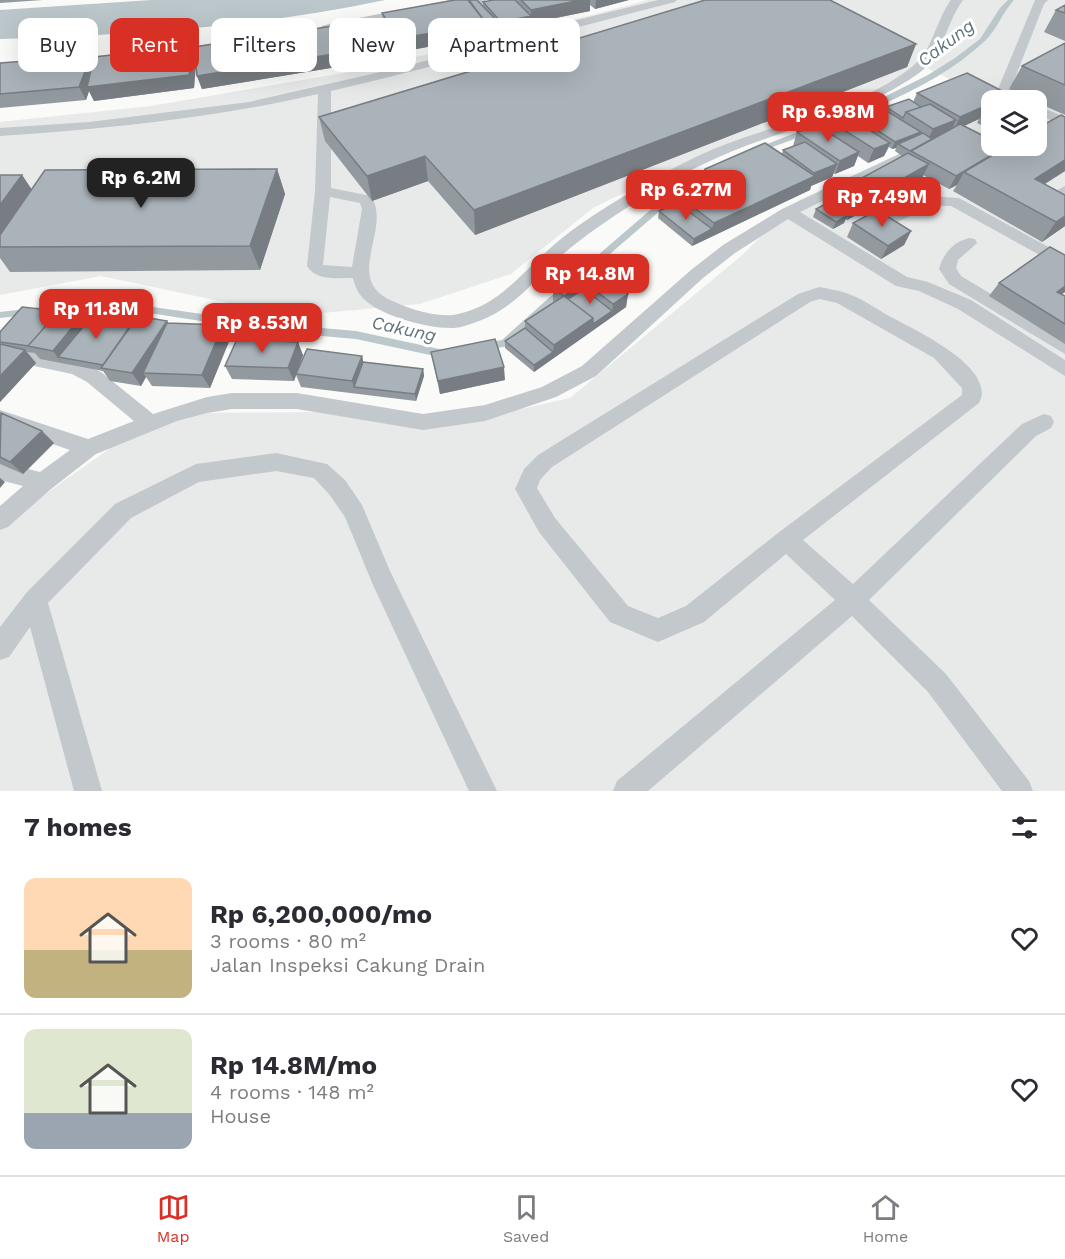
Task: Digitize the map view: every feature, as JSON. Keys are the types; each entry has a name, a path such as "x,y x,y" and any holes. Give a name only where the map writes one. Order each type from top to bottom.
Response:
{"street":[{"path":"317,32 477,0"}],"lane":[{"path":"0,132 89,126 249,106 325,90 671,0"},
{"path":"323,191 366,199 369,203 369,218 360,273 362,287 373,298 411,316 457,321 492,310 516,294 551,256 585,228 651,186 733,146 820,117 879,91 917,69 925,61 942,30 950,8 957,0"},
{"path":"1005,90 1027,28 1042,0"},
{"path":"325,90 323,191 315,266 320,271 360,273"},
{"path":"1047,114 1065,122"},
{"path":"0,520 43,482 89,448 173,414 232,400 297,401 423,422 462,417 525,401 567,385 589,372 718,256 788,212 899,158"},
{"path":"1065,191 1061,194 1061,202 1065,205"},
{"path":"893,219 928,201 954,201 1065,264"},
{"path":"788,212 902,282 922,284 946,294 1065,369"},
{"path":"969,243 950,257 946,268 955,280 1065,347"},
{"path":"819,293 842,298 941,353 972,386 972,398 786,540 695,614 658,630 619,614 547,525 526,489 531,474 545,460 804,298 819,293"},
{"path":"6,353 76,368 93,377 150,423"},
{"path":"0,418 89,448"},
{"path":"627,791 853,600 1029,430 1044,422"},
{"path":"0,648 35,600 123,511 196,473 276,462 320,470 337,487 354,512 381,577 483,791"},
{"path":"0,471 43,482"},
{"path":"786,540 853,600 937,683 1019,791"},
{"path":"35,600 88,791"}],"shaded area":[{"path":"151,0 385,0 282,18 211,18 211,26 199,27 199,18 110,18 110,34 98,35 98,18 18,18 18,38 0,39 0,10"},
{"path":"648,0 1065,0 1065,791 0,791 0,526 119,442 183,413 328,412 454,424 570,398 741,256 799,200 981,118 981,156 1047,156 1047,90 981,90 981,95 923,66 879,97 695,158 593,208 511,274 420,304 290,316 101,276 0,295 0,122 151,106 349,72 416,72 416,57 428,54 428,72 580,72 580,18"}],"building":[{"path":"455,0 468,0 482,18 428,18 428,34 416,36 416,18 385,18 382,13"},
{"path":"469,0 477,0 494,18 482,18"},
{"path":"515,0 531,16 497,18 483,2"},
{"path":"521,0 581,0 531,10"},
{"path":"705,0 830,0 916,44 474,210 425,156 367,176 319,117 467,72 580,72 580,38"},
{"path":"1065,5 1065,13 1056,10"},
{"path":"329,27 329,55 317,57 317,28"},
{"path":"1065,43 1065,85 1022,66"},
{"path":"211,44 211,72 222,72 197,76 199,46"},
{"path":"110,55 110,72 189,72 189,75 87,87 90,72 98,72 98,57"},
{"path":"18,62 18,72 85,72 79,87 0,94 0,63"},
{"path":"967,73 1000,90 981,90 981,108 960,117 917,93"},
{"path":"909,99 921,107 906,112 903,118 886,107"},
{"path":"930,104 956,120 933,129 906,112"},
{"path":"882,108 921,132 895,142 857,117"},
{"path":"845,114 890,143 874,149 828,120"},
{"path":"1061,115 1065,117 1065,160 1035,179 1065,195 1065,216 1056,222 964,172 991,156 1047,156 1047,123"},
{"path":"960,124 981,134 981,156 990,156 956,176 911,151"},
{"path":"817,125 859,152 840,161 797,132"},
{"path":"923,133 932,139 910,151 898,144"},
{"path":"805,142 837,164 814,173 783,150"},
{"path":"765,143 815,176 714,223 679,196 697,187 705,169"},
{"path":"908,153 929,164 853,207 832,194"},
{"path":"277,169 250,246 0,247 0,235 45,170"},
{"path":"0,175 22,175 0,205"},
{"path":"677,203 712,229 694,239 659,211"},
{"path":"827,203 847,216 836,222 816,209"},
{"path":"877,210 911,231 888,246 853,223"},
{"path":"1050,247 1065,255 1065,286 1057,292 1065,296 1065,324 999,283"},
{"path":"588,265 628,294 613,304 584,282 564,296 553,288"},
{"path":"584,289 612,311 593,324 593,318 568,299"},
{"path":"564,296 593,318 554,345 525,321"},
{"path":"65,304 88,308 53,351 28,346"},
{"path":"22,307 59,311 28,346 0,342 0,332"},
{"path":"93,315 133,322 103,365 58,357"},
{"path":"138,316 167,321 132,373 101,368"},
{"path":"167,323 223,325 202,375 143,373"},
{"path":"525,328 553,352 534,365 505,341"},
{"path":"237,339 298,342 288,368 225,366"},
{"path":"495,339 504,367 438,381 431,352"},
{"path":"0,344 25,350 0,376"},
{"path":"307,349 362,356 352,381 296,374"},
{"path":"363,362 423,369 415,394 354,387"},
{"path":"1,413 42,431 10,462 0,457"}],"waterway":[{"name":"Cakung","path":"756,150 874,105 930,77 957,60 982,40 990,31 1002,9 1011,0"},
{"name":"Cakung","path":"579,276 687,183 715,169"},
{"name":"Cakung","path":"483,347 505,343 563,290"},
{"name":"Cakung","path":"0,315 104,303 265,327 356,335 444,354"}]}
